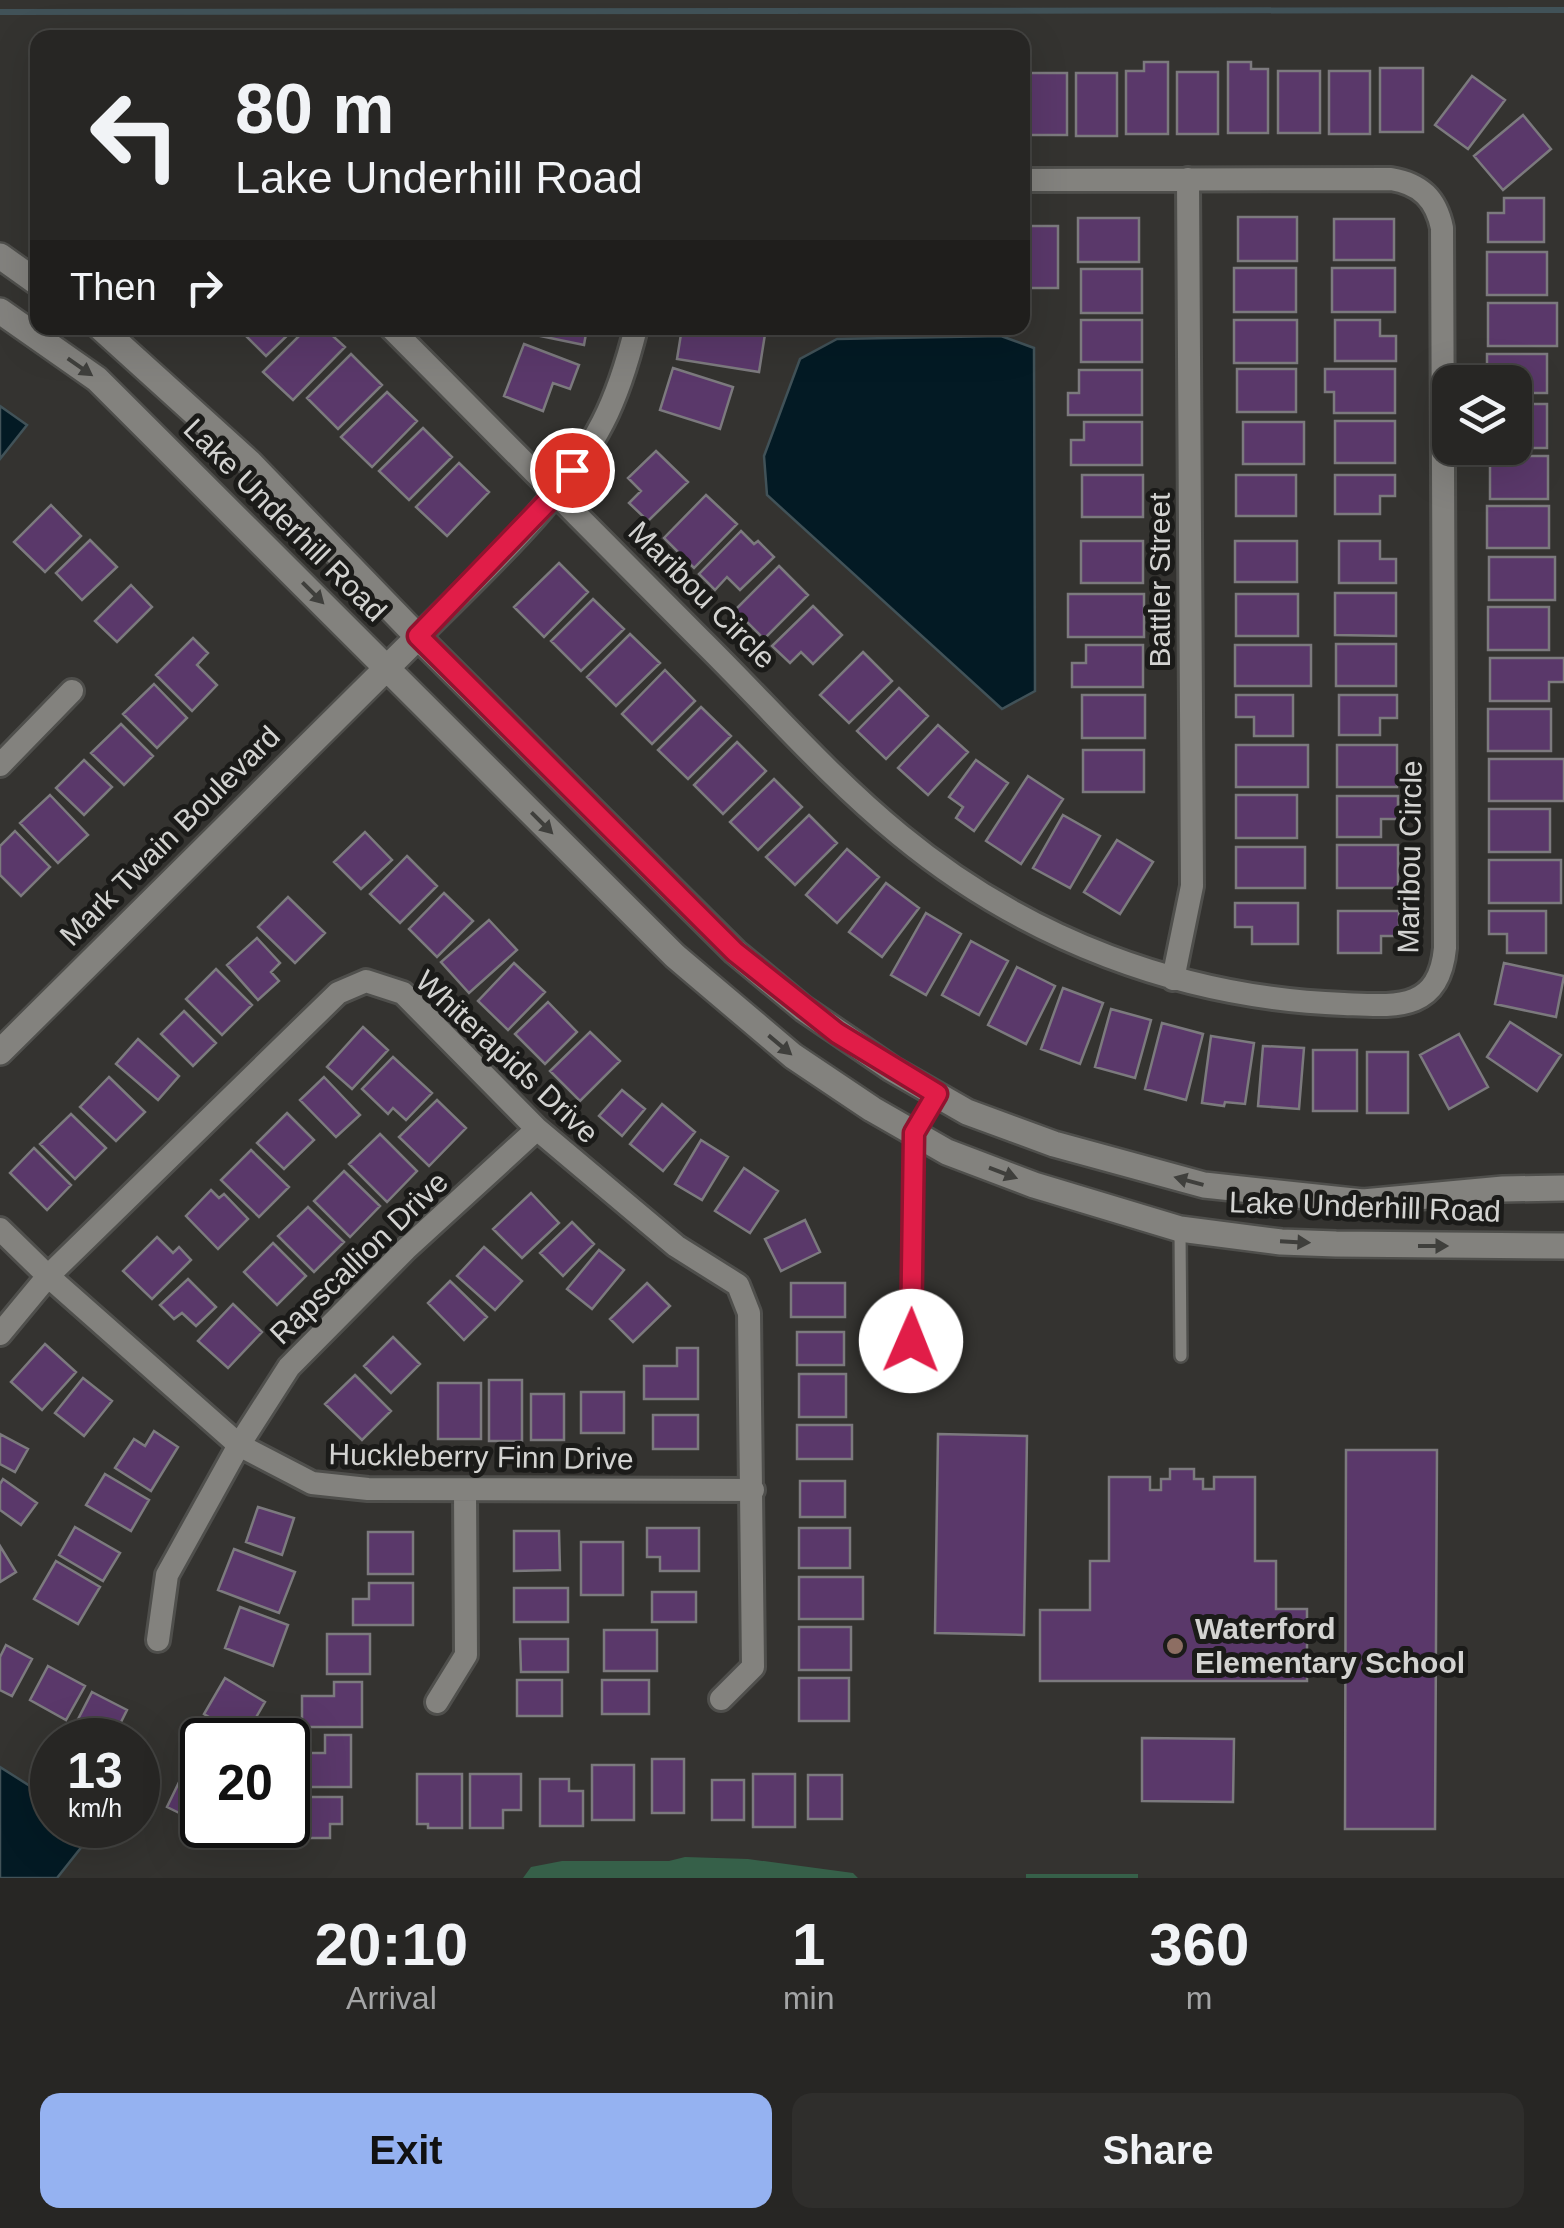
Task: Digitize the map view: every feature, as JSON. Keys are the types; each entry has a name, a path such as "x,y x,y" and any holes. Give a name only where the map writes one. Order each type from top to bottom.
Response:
{"street":[{"name":"Battler Street","path":"1173,979 1192,886 1188,179"},
{"name":"Maribou Circle","path":"398,335 902,837 957,878 1020,916 1110,958 1173,979 1269,998 1390,1006 1420,998 1432,990 1439,978 1445,948 1439,215 1426,193 1391,180 1030,180"},
{"path":"0,256 30,277"},
{"name":"Lake Underhill Road","path":"0,310 30,332"},
{"name":"Lake Underhill Road","path":"35,335 97,380 675,956 793,1056 914,1133 947,1152 1034,1184 1180,1229 1299,1242 1564,1246"},
{"name":"Lake Underhill Road","path":"108,335 250,462 418,636 735,952 837,1033 967,1112 1054,1144 1204,1185 1363,1202 1503,1189 1564,1188"},
{"path":"387,667 555,494 607,414 622,380 634,335"},
{"name":"Mark Twain Boulevard","path":"0,1052 387,667"},
{"path":"0,765 72,690"},
{"name":"Whiterapids Drive","path":"0,1334 48,1276 338,993 366,981 403,993 537,1129 676,1246 738,1284 748,1312 753,1667 721,1699"},
{"name":"Rapscallion Drive","path":"158,1640 167,1576 239,1444 289,1366 406,1249 537,1129"},
{"name":"Huckleberry Finn Drive","path":"0,1229 239,1444 312,1483 368,1489 753,1490"},
{"path":"438,1702 466,1655 465,1490"}],"lane":[{"path":"922,1360 911,1341 914,1133 937,1094"},
{"path":"1180,1229 1181,1356"}],"green space":[{"path":"685,1857 748,1859 853,1873 858,1878 523,1878 531,1867 562,1861 669,1861"},
{"path":"1026,1874 1138,1874 1138,1878 1026,1878"}],"water":[{"path":"1001,336 1034,348 1035,691 1002,709 767,495 764,456 800,359 837,339"},
{"path":"0,406 27,425 0,459"},
{"path":"0,1767 30,1786 30,1848 81,1848 57,1878 0,1878"}],"building":[{"path":"1144,62 1168,62 1168,134 1126,134 1126,71 1144,71"},
{"path":"1228,62 1251,62 1251,69 1268,69 1268,133 1228,133"},
{"path":"1380,68 1423,68 1423,132 1380,132"},
{"path":"1278,71 1320,71 1320,133 1278,133"},
{"path":"1329,71 1370,71 1370,134 1329,134"},
{"path":"1177,72 1218,72 1218,134 1177,134"},
{"path":"1030,73 1067,73 1067,135 1030,135"},
{"path":"1076,73 1117,73 1117,136 1076,136"},
{"path":"1472,76 1505,100 1468,149 1435,125"},
{"path":"1523,115 1551,149 1503,190 1474,156"},
{"path":"1504,198 1544,198 1544,242 1488,242 1488,213 1504,213"},
{"path":"1238,217 1297,217 1297,261 1238,261"},
{"path":"1078,218 1139,218 1139,262 1078,262"},
{"path":"1334,219 1394,219 1394,260 1334,260"},
{"path":"1030,226 1058,226 1058,288 1030,288"},
{"path":"1487,252 1547,252 1547,295 1487,295"},
{"path":"1234,268 1296,268 1296,312 1234,312"},
{"path":"1332,268 1395,268 1395,312 1332,312"},
{"path":"1081,269 1142,269 1142,313 1081,313"},
{"path":"1488,303 1557,303 1557,346 1488,346"},
{"path":"1081,320 1142,320 1142,362 1081,362"},
{"path":"1234,320 1297,320 1297,363 1234,363"},
{"path":"1335,320 1380,320 1380,336 1396,336 1396,361 1335,361"},
{"path":"245,335 288,335 266,356"},
{"path":"300,335 332,335 345,347 293,400 263,372"},
{"path":"535,335 586,335 584,345"},
{"path":"681,335 765,335 759,372 677,359"},
{"path":"524,344 579,365 570,389 553,383 543,411 504,396"},
{"path":"351,354 382,385 338,429 307,398"},
{"path":"1487,354 1547,354 1547,393 1532,393 1532,365 1487,365"},
{"path":"673,368 733,387 720,429 660,410"},
{"path":"1237,369 1296,369 1296,412 1237,412"},
{"path":"1325,369 1395,369 1395,413 1334,413 1334,392 1325,392"},
{"path":"1079,370 1142,370 1142,415 1068,415 1068,393 1079,393"},
{"path":"387,392 417,421 372,467 341,437"},
{"path":"1532,404 1547,404 1547,448 1532,448"},
{"path":"1335,421 1395,421 1395,463 1335,463"},
{"path":"1084,422 1142,422 1142,465 1071,465 1071,440 1084,440"},
{"path":"1243,422 1304,422 1304,464 1243,464"},
{"path":"423,428 452,457 409,500 379,471"},
{"path":"656,451 688,482 648,521 629,503 641,491 628,478"},
{"path":"1532,456 1548,456 1548,499 1490,499 1490,465 1532,465"},
{"path":"459,463 489,492 447,536 416,507"},
{"path":"1082,475 1143,475 1143,517 1082,517"},
{"path":"1236,475 1296,475 1296,516 1236,516"},
{"path":"1335,475 1395,475 1395,496 1380,496 1380,514 1335,514"},
{"path":"706,495 737,524 694,568 664,538"},
{"path":"51,505 81,536 45,572 14,542"},
{"path":"1487,506 1549,506 1549,548 1487,548"},
{"path":"741,531 774,557 740,590 727,577 715,590 699,574"},
{"path":"90,540 117,567 82,600 56,573"},
{"path":"1081,541 1143,541 1143,583 1081,583"},
{"path":"1235,541 1297,541 1297,582 1235,582"},
{"path":"1339,541 1380,541 1380,559 1396,559 1396,583 1339,583"},
{"path":"1489,557 1555,557 1555,600 1489,600"},
{"path":"559,563 588,592 544,637 514,607"},
{"path":"779,566 808,595 764,639 735,610"},
{"path":"131,585 152,607 117,642 95,621"},
{"path":"1335,593 1396,593 1396,636 1335,635"},
{"path":"1068,594 1144,594 1144,637 1068,637"},
{"path":"1236,594 1298,594 1298,636 1236,636"},
{"path":"593,599 624,629 581,671 551,641"},
{"path":"813,606 842,635 813,664 801,652 790,663 772,646"},
{"path":"1488,607 1549,607 1549,650 1488,650"},
{"path":"630,634 660,663 616,706 587,677"},
{"path":"193,638 208,653 197,665 217,685 192,711 156,675"},
{"path":"1336,644 1396,644 1396,686 1336,686"},
{"path":"1086,645 1143,645 1143,687 1072,687 1072,663 1086,663"},
{"path":"1235,645 1311,645 1311,686 1235,686"},
{"path":"863,652 892,681 849,723 820,695"},
{"path":"1490,658 1564,658 1564,682 1549,682 1549,701 1490,701"},
{"path":"665,670 695,701 652,744 622,714"},
{"path":"154,684 187,718 157,748 123,714"},
{"path":"899,688 928,716 886,759 857,731"},
{"path":"1082,695 1145,695 1145,738 1082,738"},
{"path":"1236,695 1293,695 1293,736 1254,736 1254,717 1236,717"},
{"path":"1339,695 1397,695 1397,718 1380,718 1380,735 1339,735"},
{"path":"701,707 731,736 688,779 658,750"},
{"path":"1488,709 1551,709 1551,751 1488,751"},
{"path":"121,724 153,756 124,785 91,753"},
{"path":"938,725 968,752 928,795 898,768"},
{"path":"737,742 766,771 723,814 694,785"},
{"path":"1236,745 1308,745 1308,787 1236,787"},
{"path":"1337,745 1397,745 1397,787 1337,787"},
{"path":"1083,750 1144,750 1144,792 1083,792"},
{"path":"1489,759 1564,759 1564,801 1489,801"},
{"path":"84,760 112,787 84,815 56,788"},
{"path":"976,760 1008,783 974,831 956,818 963,807 949,797"},
{"path":"1028,776 1063,799 1021,864 986,841"},
{"path":"774,779 802,807 758,850 730,822"},
{"path":"50,795 88,835 58,863 20,823"},
{"path":"1236,795 1297,795 1297,838 1236,838"},
{"path":"1337,796 1398,796 1398,819 1381,819 1381,837 1337,837"},
{"path":"1489,809 1550,809 1550,852 1489,852"},
{"path":"809,815 837,843 795,885 766,857"},
{"path":"1063,815 1100,836 1070,888 1033,868"},
{"path":"15,831 50,867 21,896 0,875 0,846"},
{"path":"365,832 392,860 361,889 334,862"},
{"path":"1117,840 1153,862 1120,914 1084,892"},
{"path":"1337,845 1398,845 1398,888 1337,888"},
{"path":"1236,847 1305,847 1305,888 1236,888"},
{"path":"847,849 879,877 837,923 806,895"},
{"path":"407,856 437,886 400,923 370,894"},
{"path":"1489,860 1561,860 1561,903 1489,903"},
{"path":"886,883 919,908 882,957 849,932"},
{"path":"444,893 473,921 437,957 409,929"},
{"path":"288,897 325,933 295,963 258,927"},
{"path":"1235,903 1298,903 1298,944 1252,944 1252,927 1235,927"},
{"path":"1338,911 1399,911 1399,936 1381,936 1381,953 1338,953"},
{"path":"1489,911 1546,911 1546,953 1507,953 1507,934 1489,934"},
{"path":"926,913 961,934 926,995 891,975"},
{"path":"489,920 517,950 469,993 441,962"},
{"path":"257,938 280,963 271,972 279,981 258,1000 227,965"},
{"path":"971,941 1008,961 979,1015 942,995"},
{"path":"514,963 545,992 508,1030 478,1001"},
{"path":"1504,963 1564,976 1556,1017 1495,1004"},
{"path":"1017,967 1055,986 1026,1044 988,1025"},
{"path":"216,969 252,1005 222,1035 186,999"},
{"path":"1063,988 1103,1003 1080,1064 1041,1049"},
{"path":"548,1002 577,1032 545,1064 515,1034"},
{"path":"1111,1009 1151,1020 1135,1078 1095,1067"},
{"path":"184,1011 216,1043 193,1066 161,1034"},
{"path":"1510,1022 1561,1055 1537,1091 1487,1057"},
{"path":"1162,1023 1203,1034 1186,1100 1145,1089"},
{"path":"363,1027 388,1050 352,1089 327,1067"},
{"path":"590,1032 620,1061 580,1101 550,1071"},
{"path":"1459,1034 1488,1087 1449,1109 1420,1055"},
{"path":"1211,1036 1254,1043 1245,1104 1202,1103"},
{"path":"138,1039 179,1076 158,1100 116,1064"},
{"path":"1263,1046 1304,1048 1299,1109 1258,1106"},
{"path":"1313,1050 1357,1050 1357,1111 1313,1111"},
{"path":"1367,1052 1408,1052 1408,1113 1367,1113"},
{"path":"393,1057 432,1093 406,1120 393,1108 388,1114 362,1089"},
{"path":"109,1077 145,1112 116,1141 80,1107"},
{"path":"324,1077 360,1115 336,1137 300,1100"},
{"path":"622,1090 645,1109 622,1136 599,1116"},
{"path":"437,1100 466,1128 429,1166 399,1137"},
{"path":"662,1104 695,1132 663,1171 630,1144"},
{"path":"287,1113 314,1140 284,1169 257,1143"},
{"path":"71,1114 106,1148 75,1179 40,1144"},
{"path":"380,1134 417,1171 387,1202 349,1164"},
{"path":"701,1140 728,1157 702,1200 675,1184"},
{"path":"34,1148 71,1185 47,1210 10,1173"},
{"path":"251,1150 289,1187 259,1217 221,1180"},
{"path":"744,1168 778,1191 750,1233 715,1211"},
{"path":"344,1171 380,1206 350,1237 314,1201"},
{"path":"211,1190 219,1198 224,1194 248,1219 218,1249 186,1216"},
{"path":"531,1193 559,1223 522,1258 493,1229"},
{"path":"308,1207 344,1242 314,1272 278,1236"},
{"path":"805,1220 820,1252 781,1271 765,1239"},
{"path":"572,1222 594,1244 563,1276 540,1253"},
{"path":"157,1237 173,1253 179,1247 191,1260 152,1299 123,1271"},
{"path":"273,1243 306,1276 277,1305 244,1272"},
{"path":"484,1247 522,1281 495,1310 457,1276"},
{"path":"599,1250 624,1270 592,1309 567,1289"},
{"path":"188,1279 216,1307 196,1326 182,1313 174,1319 160,1305"},
{"path":"450,1281 487,1317 464,1340 428,1303"},
{"path":"647,1283 670,1306 633,1342 610,1319"},
{"path":"791,1283 845,1283 845,1317 791,1317"},
{"path":"233,1304 262,1332 228,1368 198,1341"},
{"path":"797,1332 844,1332 844,1365 797,1365"},
{"path":"393,1337 420,1364 391,1393 364,1366"},
{"path":"45,1344 76,1372 42,1410 11,1382"},
{"path":"677,1348 698,1348 698,1399 644,1399 644,1366 677,1366"},
{"path":"799,1374 846,1374 846,1417 799,1417"},
{"path":"355,1375 391,1411 362,1440 325,1404"},
{"path":"83,1378 112,1401 84,1436 55,1413"},
{"path":"489,1380 522,1380 522,1441 489,1441"},
{"path":"438,1383 481,1383 481,1439 438,1439"},
{"path":"581,1392 624,1392 624,1433 581,1433"},
{"path":"531,1394 564,1394 564,1440 531,1440"},
{"path":"653,1415 698,1415 698,1449 653,1449"},
{"path":"797,1425 852,1425 852,1459 797,1459"},
{"path":"154,1431 178,1447 151,1491 115,1468 134,1439 145,1446"},
{"path":"0,1434 28,1449 15,1472 0,1464"},
{"path":"938,1434 1027,1436 1024,1635 935,1633"},
{"path":"1346,1450 1437,1450 1435,1829 1345,1829"},
{"path":"1170,1469 1194,1469 1194,1479 1203,1479 1203,1489 1214,1489 1214,1477 1255,1477 1255,1561 1276,1561 1276,1609 1307,1609 1307,1681 1040,1681 1040,1610 1090,1610 1090,1561 1109,1561 1109,1477 1150,1477 1150,1490 1161,1490 1161,1479 1170,1479"},
{"path":"105,1474 149,1500 131,1531 86,1505"},
{"path":"3,1479 37,1503 21,1525 0,1510"},
{"path":"800,1481 845,1481 845,1517 800,1517"},
{"path":"258,1507 294,1518 282,1555 246,1542"},
{"path":"75,1527 120,1553 103,1581 59,1555"},
{"path":"647,1528 699,1528 699,1571 660,1571 660,1557 647,1557"},
{"path":"799,1528 850,1528 850,1568 799,1568"},
{"path":"514,1531 559,1531 560,1570 514,1571"},
{"path":"368,1532 413,1532 413,1574 368,1574"},
{"path":"581,1542 623,1542 623,1595 581,1595"},
{"path":"0,1546 16,1572 0,1582"},
{"path":"234,1549 295,1572 279,1613 218,1590"},
{"path":"56,1561 100,1587 78,1624 34,1599"},
{"path":"799,1577 863,1577 863,1619 799,1619"},
{"path":"369,1583 413,1583 413,1625 353,1625 353,1599 369,1599"},
{"path":"514,1588 568,1588 568,1622 514,1622"},
{"path":"652,1592 696,1592 696,1622 652,1622"},
{"path":"240,1607 288,1625 273,1666 225,1648"},
{"path":"799,1627 851,1627 851,1670 799,1670"},
{"path":"604,1630 657,1630 657,1671 604,1671"},
{"path":"327,1634 370,1634 370,1674 327,1674"},
{"path":"520,1639 568,1639 568,1672 521,1672"},
{"path":"6,1645 32,1659 12,1696 0,1690 0,1657"},
{"path":"48,1666 85,1686 67,1718 30,1700"},
{"path":"225,1678 265,1702 256,1718 211,1718 204,1714"},
{"path":"799,1678 849,1678 849,1721 799,1721"},
{"path":"517,1680 562,1680 562,1716 517,1716"},
{"path":"602,1680 649,1680 649,1714 602,1714"},
{"path":"334,1682 362,1682 362,1727 310,1727 310,1718 302,1718 302,1696 334,1696"},
{"path":"92,1692 127,1710 123,1718 79,1718"},
{"path":"325,1735 351,1735 351,1787 310,1787 310,1753 325,1753"},
{"path":"1142,1738 1234,1739 1233,1802 1142,1801"},
{"path":"652,1759 684,1759 684,1813 652,1813"},
{"path":"592,1765 634,1765 634,1820 592,1820"},
{"path":"417,1774 462,1774 462,1828 428,1828 428,1824 417,1824"},
{"path":"470,1774 521,1774 521,1810 503,1810 503,1828 470,1828"},
{"path":"753,1774 795,1774 795,1827 753,1827"},
{"path":"808,1775 842,1775 842,1819 808,1819"},
{"path":"540,1779 569,1779 569,1791 583,1791 583,1826 540,1826"},
{"path":"180,1780 180,1813 167,1807"},
{"path":"712,1780 744,1780 744,1820 712,1820"},
{"path":"310,1797 342,1797 342,1824 330,1824 330,1838 310,1838"}],"waterway":[{"path":"0,12 1564,10"}],"place":[{"name":"Waterford Elementary School","path":"1175,1646"}],"route":[{"path":"572,470 555,494 418,636 735,952 804,1010 870,1056 937,1094 914,1133 911,1341"}]}
